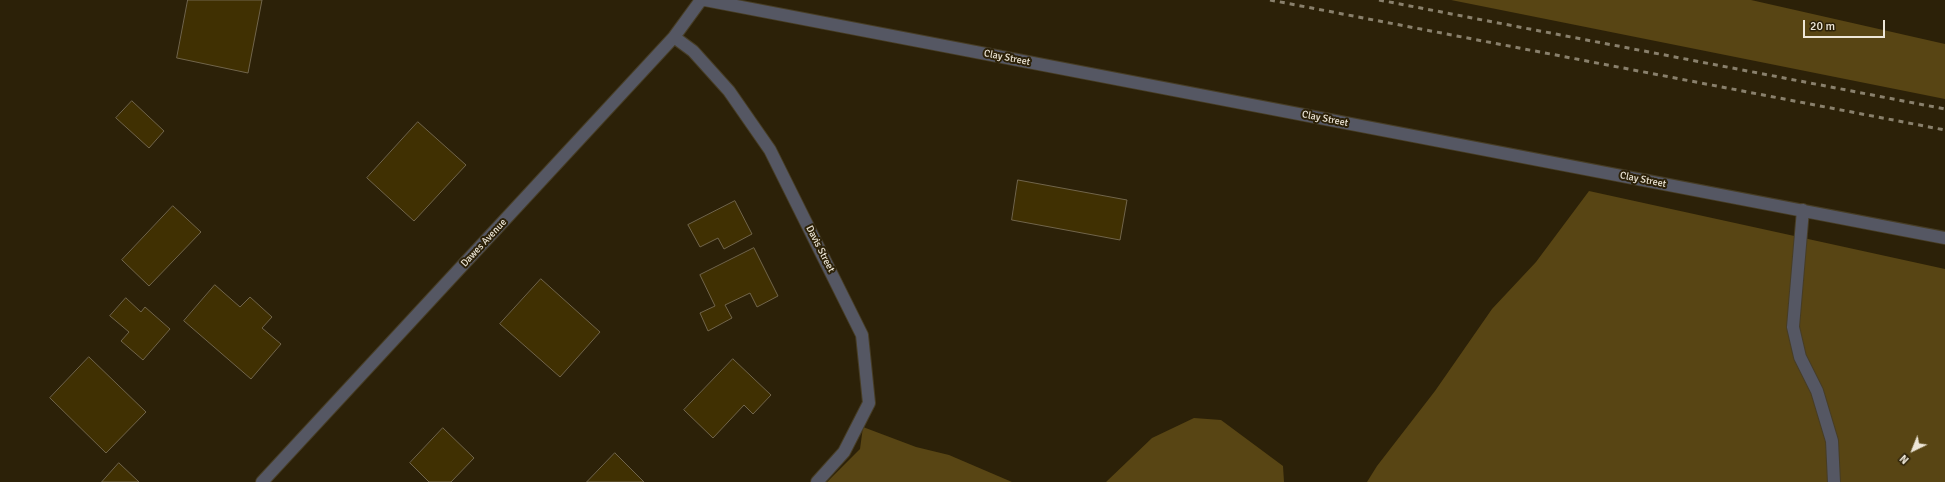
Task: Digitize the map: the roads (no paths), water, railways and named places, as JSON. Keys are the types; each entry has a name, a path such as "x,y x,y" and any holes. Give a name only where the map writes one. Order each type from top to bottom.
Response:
{"street":[{"name":"Dawes Avenue","path":"262,482 674,37 701,0"},
{"name":"Clay Street","path":"705,0 1945,238"},
{"name":"Davis Street","path":"674,37 693,52 729,91 770,150 862,335 869,403 844,452 817,482"},
{"path":"1803,210 1793,327 1800,357 1817,391 1832,441 1834,482"}],"railway":[{"path":"1270,0 1945,130"},
{"path":"1379,0 1945,109"}]}
